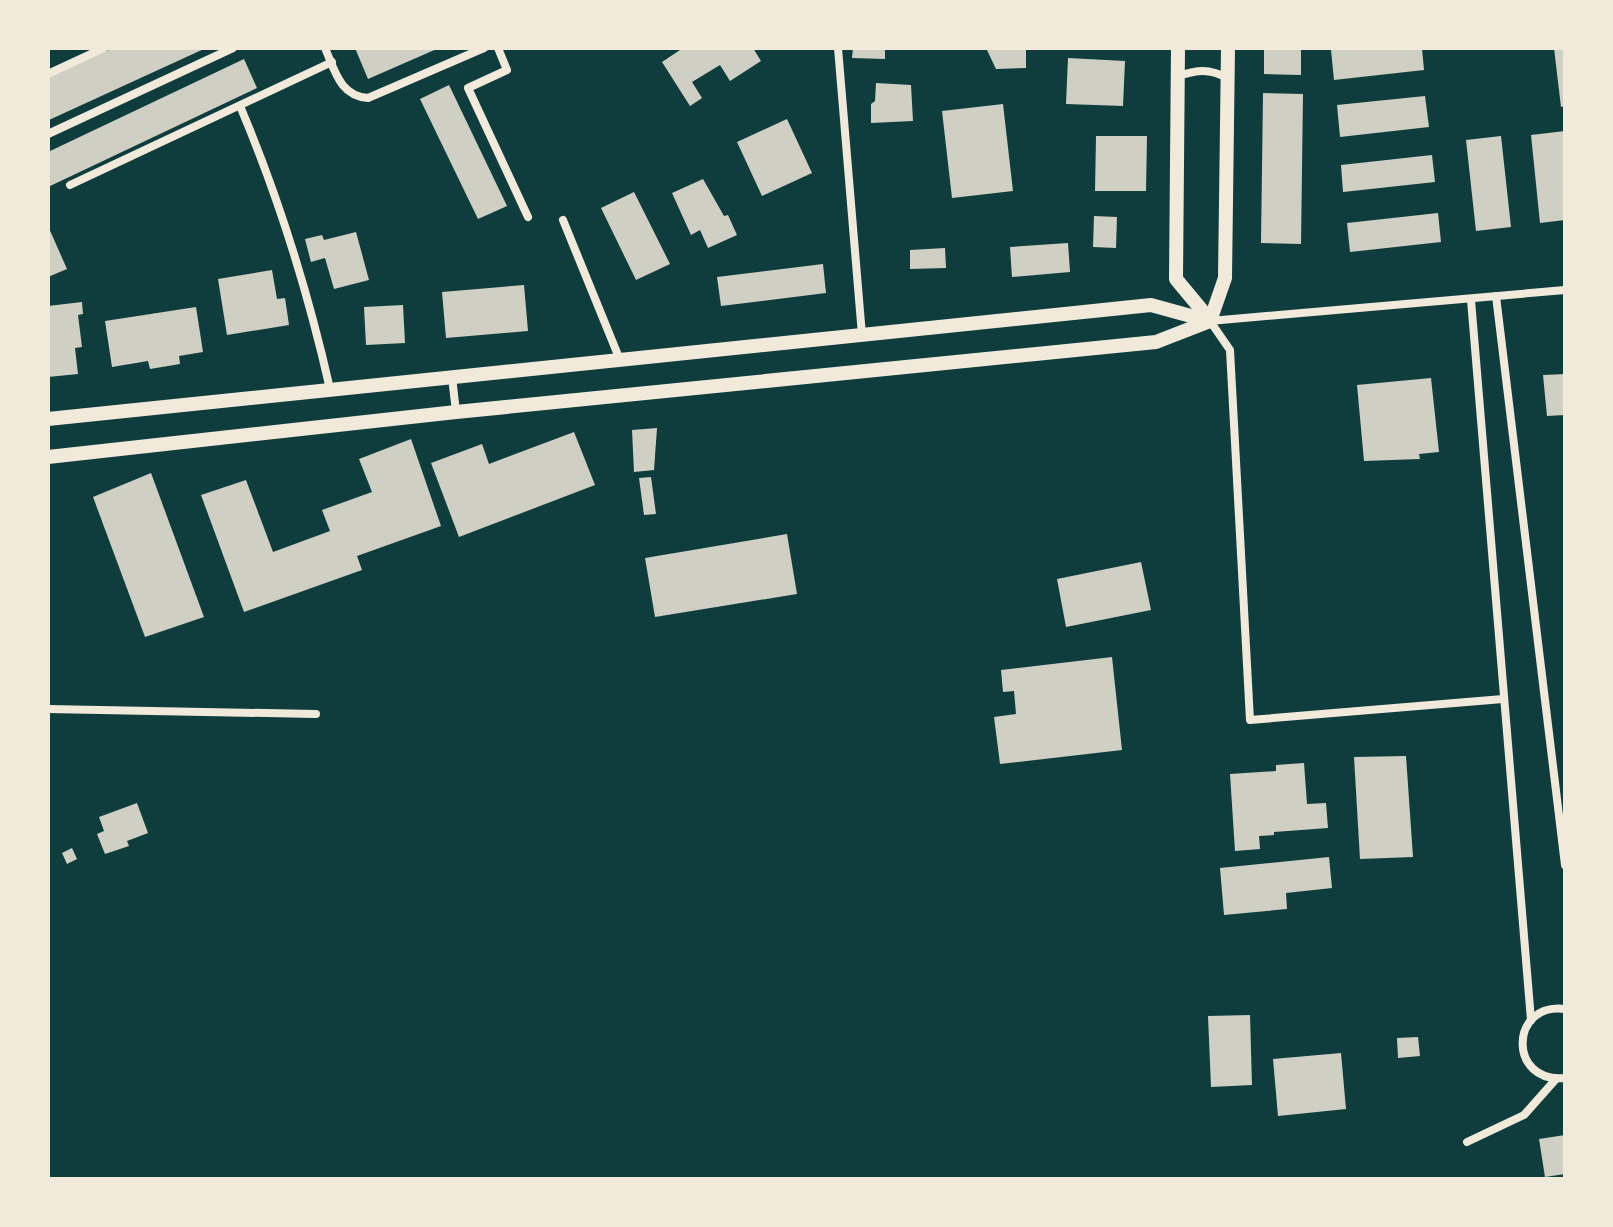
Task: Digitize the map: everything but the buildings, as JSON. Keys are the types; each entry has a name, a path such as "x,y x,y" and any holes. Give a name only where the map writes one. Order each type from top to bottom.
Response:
{"street":[{"path":"48,74 104,48"},
{"path":"48,134 233,48"},
{"path":"325,48 345,90 355,97 368,98 484,48"},
{"path":"498,48 507,70 468,88 528,217"},
{"path":"838,48 862,335"},
{"path":"1178,48 1176,279 1230,350 1250,720 1503,699"},
{"path":"1210,321 1225,278 1228,48"},
{"path":"70,185 332,62"},
{"path":"1178,76 1197,70 1213,71 1227,78"},
{"path":"240,106 270,176 293,245 330,389"},
{"path":"563,220 620,360"},
{"path":"48,457 456,412 1156,342 1210,321 1565,290"},
{"path":"1496,296 1565,865"},
{"path":"1471,300 1531,1020"},
{"path":"48,419 1151,305 1210,321"},
{"path":"452,376 456,412"},
{"path":"48,709 316,714"},
{"path":"1560,1078 1537,1073 1525,1057 1522,1038 1531,1020 1548,1009 1565,1009"},
{"path":"1467,1142 1524,1115 1560,1078"}]}
